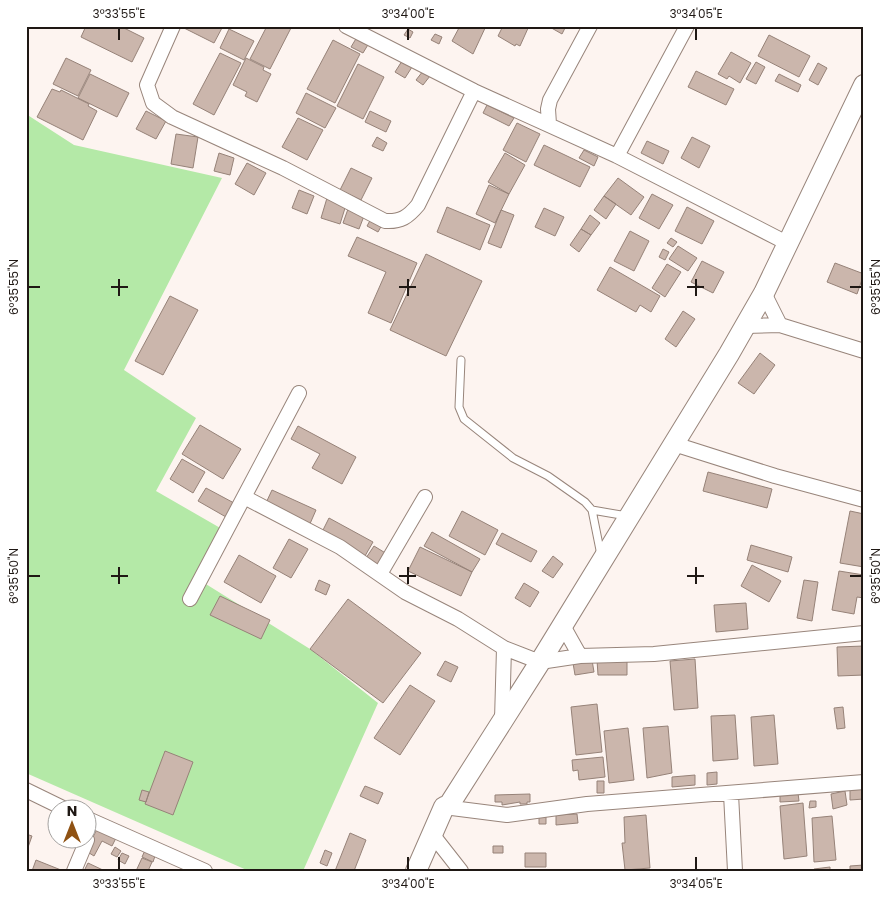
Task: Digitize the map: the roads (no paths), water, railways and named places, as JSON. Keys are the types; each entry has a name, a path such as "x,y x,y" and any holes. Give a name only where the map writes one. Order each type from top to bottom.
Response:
{"main road":[{"path":"416,871 444,807 448,805 540,662 764,293 864,85"}],"street":[{"path":"173,26 148,80 148,92 152,104 172,117 283,168 385,221 398,221 408,217 418,205 474,91"},
{"path":"346,26 474,91 617,156 787,243"},
{"path":"549,124 550,100 590,26"},
{"path":"617,156 687,26"},
{"path":"764,293 780,325"},
{"path":"744,326 780,325 864,351"},
{"path":"190,599 299,393"},
{"path":"674,444 775,476 864,500"},
{"path":"244,497 340,546 405,592 458,619 504,648 540,662 580,656 654,654 864,633"},
{"path":"380,574 426,497"},
{"path":"562,624 580,656"},
{"path":"502,721 504,648"},
{"path":"444,807 507,815 588,804 864,782"},
{"path":"26,790 48,801"},
{"path":"732,794 735,871"},
{"path":"98,824 205,871"},
{"path":"432,834 461,871"},
{"path":"74,871 83,850"}],"lane":[{"path":"461,360 459,407 464,419 513,458 567,488 592,510 629,516"},
{"path":"592,510 602,560"}]}
